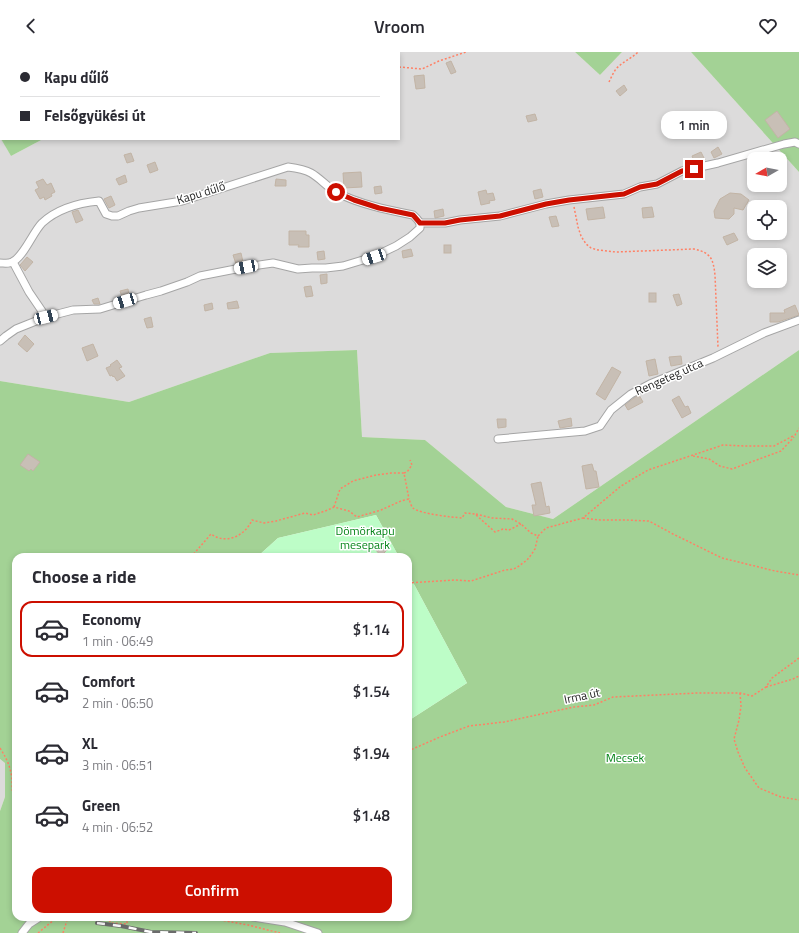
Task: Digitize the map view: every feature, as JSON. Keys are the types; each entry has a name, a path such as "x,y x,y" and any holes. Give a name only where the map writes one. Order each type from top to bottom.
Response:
{"street":[{"path":"0,341 16,329 46,317 73,310 100,309 146,294 161,291 200,276 273,263 298,269 343,266 374,257 396,246 420,228 420,223 445,223 500,216 546,204 624,194 640,187 657,184 682,171 718,163 784,144 795,142 799,144"},
{"name":"Kapu dűlő","path":"13,262 22,254 42,223 63,209 99,201 106,214 118,216 140,208 182,201 288,167 304,170 312,174 336,192 354,200 379,208 413,215 420,223"},
{"path":"0,263 13,262 29,292 46,317"},
{"name":"Rengeteg utca","path":"498,439 584,431 600,426 611,410 631,394 650,384 718,356 764,333 799,320"},
{"path":"22,933 29,924 34,921"},
{"path":"279,921 318,933"}],"path":[{"path":"400,67 422,69 439,61 466,52"},
{"path":"609,82 615,70 638,52"},
{"path":"572,200 581,236 586,244 591,248 616,252 694,249 702,251 712,258 715,275 718,356"},
{"path":"692,456 708,459 720,466 732,469 781,451 799,428"},
{"path":"583,518 621,486 648,470 723,445 774,446 795,435"},
{"path":"334,507 340,489 353,481 376,475 408,472 412,465 410,460"},
{"path":"404,473 412,507 420,511 462,518 464,513 492,518 512,519 521,524 531,533 538,536"},
{"path":"195,553 211,534 216,538 232,539 242,533 250,525 252,520 264,523 305,513 313,515 334,507 349,511 357,517 381,510 409,499"},
{"path":"475,514 495,532 509,530 521,524"},
{"path":"412,583 455,580 471,581 505,570 514,569 520,566 532,555 538,536 546,528 583,518 600,520 649,521 722,558 775,571 799,575"},
{"name":"Irma út","path":"412,749 469,726 504,722 574,707 594,705 613,697 698,693 740,693 752,696 766,687 772,678 799,658"},
{"path":"766,687 799,676"},
{"path":"740,693 741,706 734,739 745,768 759,788 781,797 799,800"},
{"path":"0,748 4,753 12,774 12,790"},
{"path":"38,933 53,921"},
{"path":"63,933 67,921"},
{"path":"110,921 111,923 127,924 127,921"},
{"path":"226,921 280,933"}],"shaded area":[{"path":"400,52 575,52 600,75 622,52 691,52 781,152 747,152 747,192 787,192 787,159 799,172 799,350 553,519 506,507 425,440 362,437 357,350 270,353 129,402 0,381 0,140 2,140 11,156 41,140 400,140"},
{"path":"0,759 5,763 5,797 0,811"}],"green space":[{"path":"575,52 622,52 600,75"},
{"path":"691,52 799,52 799,172 787,159 787,152 781,152"},
{"path":"2,140 41,140 11,156"},
{"name":"Mecsek","path":"357,350 362,437 425,440 506,507 553,519 799,350 799,933 0,933 0,811 5,797 5,763 0,759 0,381 129,402 270,353"},
{"name":"Dömörkapu mesepark","path":"376,515 397,553 261,553 278,538"},
{"name":"Dömörkapu mesepark","path":"412,580 467,683 412,718"}],"building":[{"path":"451,61 456,72 451,74 446,63"},
{"path":"424,75 425,88 416,89 414,76"},
{"path":"624,85 627,90 620,96 616,91"},
{"path":"777,111 790,129 778,138 765,120"},
{"path":"535,114 537,120 528,122 526,116"},
{"path":"718,147 722,154 714,158 711,152"},
{"path":"701,152 705,160 695,163 692,156"},
{"path":"131,153 134,161 127,163 124,155"},
{"path":"155,162 158,170 150,173 147,165"},
{"path":"361,172 362,187 344,188 343,173"},
{"path":"125,175 127,182 119,185 116,179"},
{"path":"43,179 47,185 51,183 55,192 51,194 52,196 45,200 44,197 40,199 35,190 39,188 36,182"},
{"path":"276,179 286,180 286,186 275,186"},
{"path":"381,186 382,193 375,194 374,187"},
{"path":"541,189 543,197 535,199 533,191"},
{"path":"486,190 487,194 493,193 495,200 481,205 478,192"},
{"path":"730,193 741,194 749,200 747,200 747,203 743,210 734,208 734,214 729,219 715,218 714,211 720,199"},
{"path":"111,196 115,205 109,208 104,199"},
{"path":"603,207 605,218 588,220 586,209"},
{"path":"652,207 654,217 643,218 642,208"},
{"path":"443,209 444,216 435,218 434,211"},
{"path":"78,210 83,220 76,223 72,212"},
{"path":"556,216 559,226 552,227 549,217"},
{"path":"289,231 306,231 306,235 309,235 309,247 289,245"},
{"path":"734,233 738,240 727,245 723,237"},
{"path":"444,245 451,245 451,253 444,253"},
{"path":"411,249 413,256 403,258 402,251"},
{"path":"324,251 325,259 318,260 317,252"},
{"path":"241,253 243,262 236,264 233,255"},
{"path":"27,257 33,262 25,271 20,265"},
{"path":"327,274 327,283 321,284 320,275"},
{"path":"311,286 313,296 306,297 304,287"},
{"path":"128,289 129,295 122,297 120,291"},
{"path":"649,293 656,293 656,302 649,302"},
{"path":"679,294 682,304 677,306 673,295"},
{"path":"98,298 100,304 94,304 92,300"},
{"path":"237,301 239,308 228,309 227,303"},
{"path":"212,303 213,309 205,311 204,305"},
{"path":"795,305 799,315 778,322 770,322 770,313 785,313 784,310"},
{"path":"151,317 153,327 147,328 144,319"},
{"path":"25,335 34,344 27,352 18,344"},
{"path":"93,344 98,356 87,361 82,348"},
{"path":"681,356 682,364 671,366 669,357"},
{"path":"655,359 658,374 649,376 646,361"},
{"path":"117,360 122,367 119,368 125,376 117,381 114,376 110,376 106,368 111,366 110,365"},
{"path":"612,367 621,372 605,400 596,394"},
{"path":"639,395 643,402 628,410 625,405"},
{"path":"679,396 685,407 688,406 691,413 682,418 672,400"},
{"path":"571,418 572,426 560,428 558,421"},
{"path":"497,419 506,419 506,427 498,428"},
{"path":"28,454 40,462 33,471 31,469 29,471 20,465"},
{"path":"592,464 594,471 596,471 599,487 586,489 582,466"},
{"path":"541,482 546,507 549,506 550,513 534,516 532,505 536,505 531,484"},
{"path":"383,542 389,548 384,553 378,553 375,549"}],"railway":[{"path":"97,923 151,932 196,933"}],"route":[{"path":"336,192 354,200 379,208 413,215 420,223 445,223 500,216 546,204 569,200 624,194 640,187 657,184 682,171 694,169"}]}
